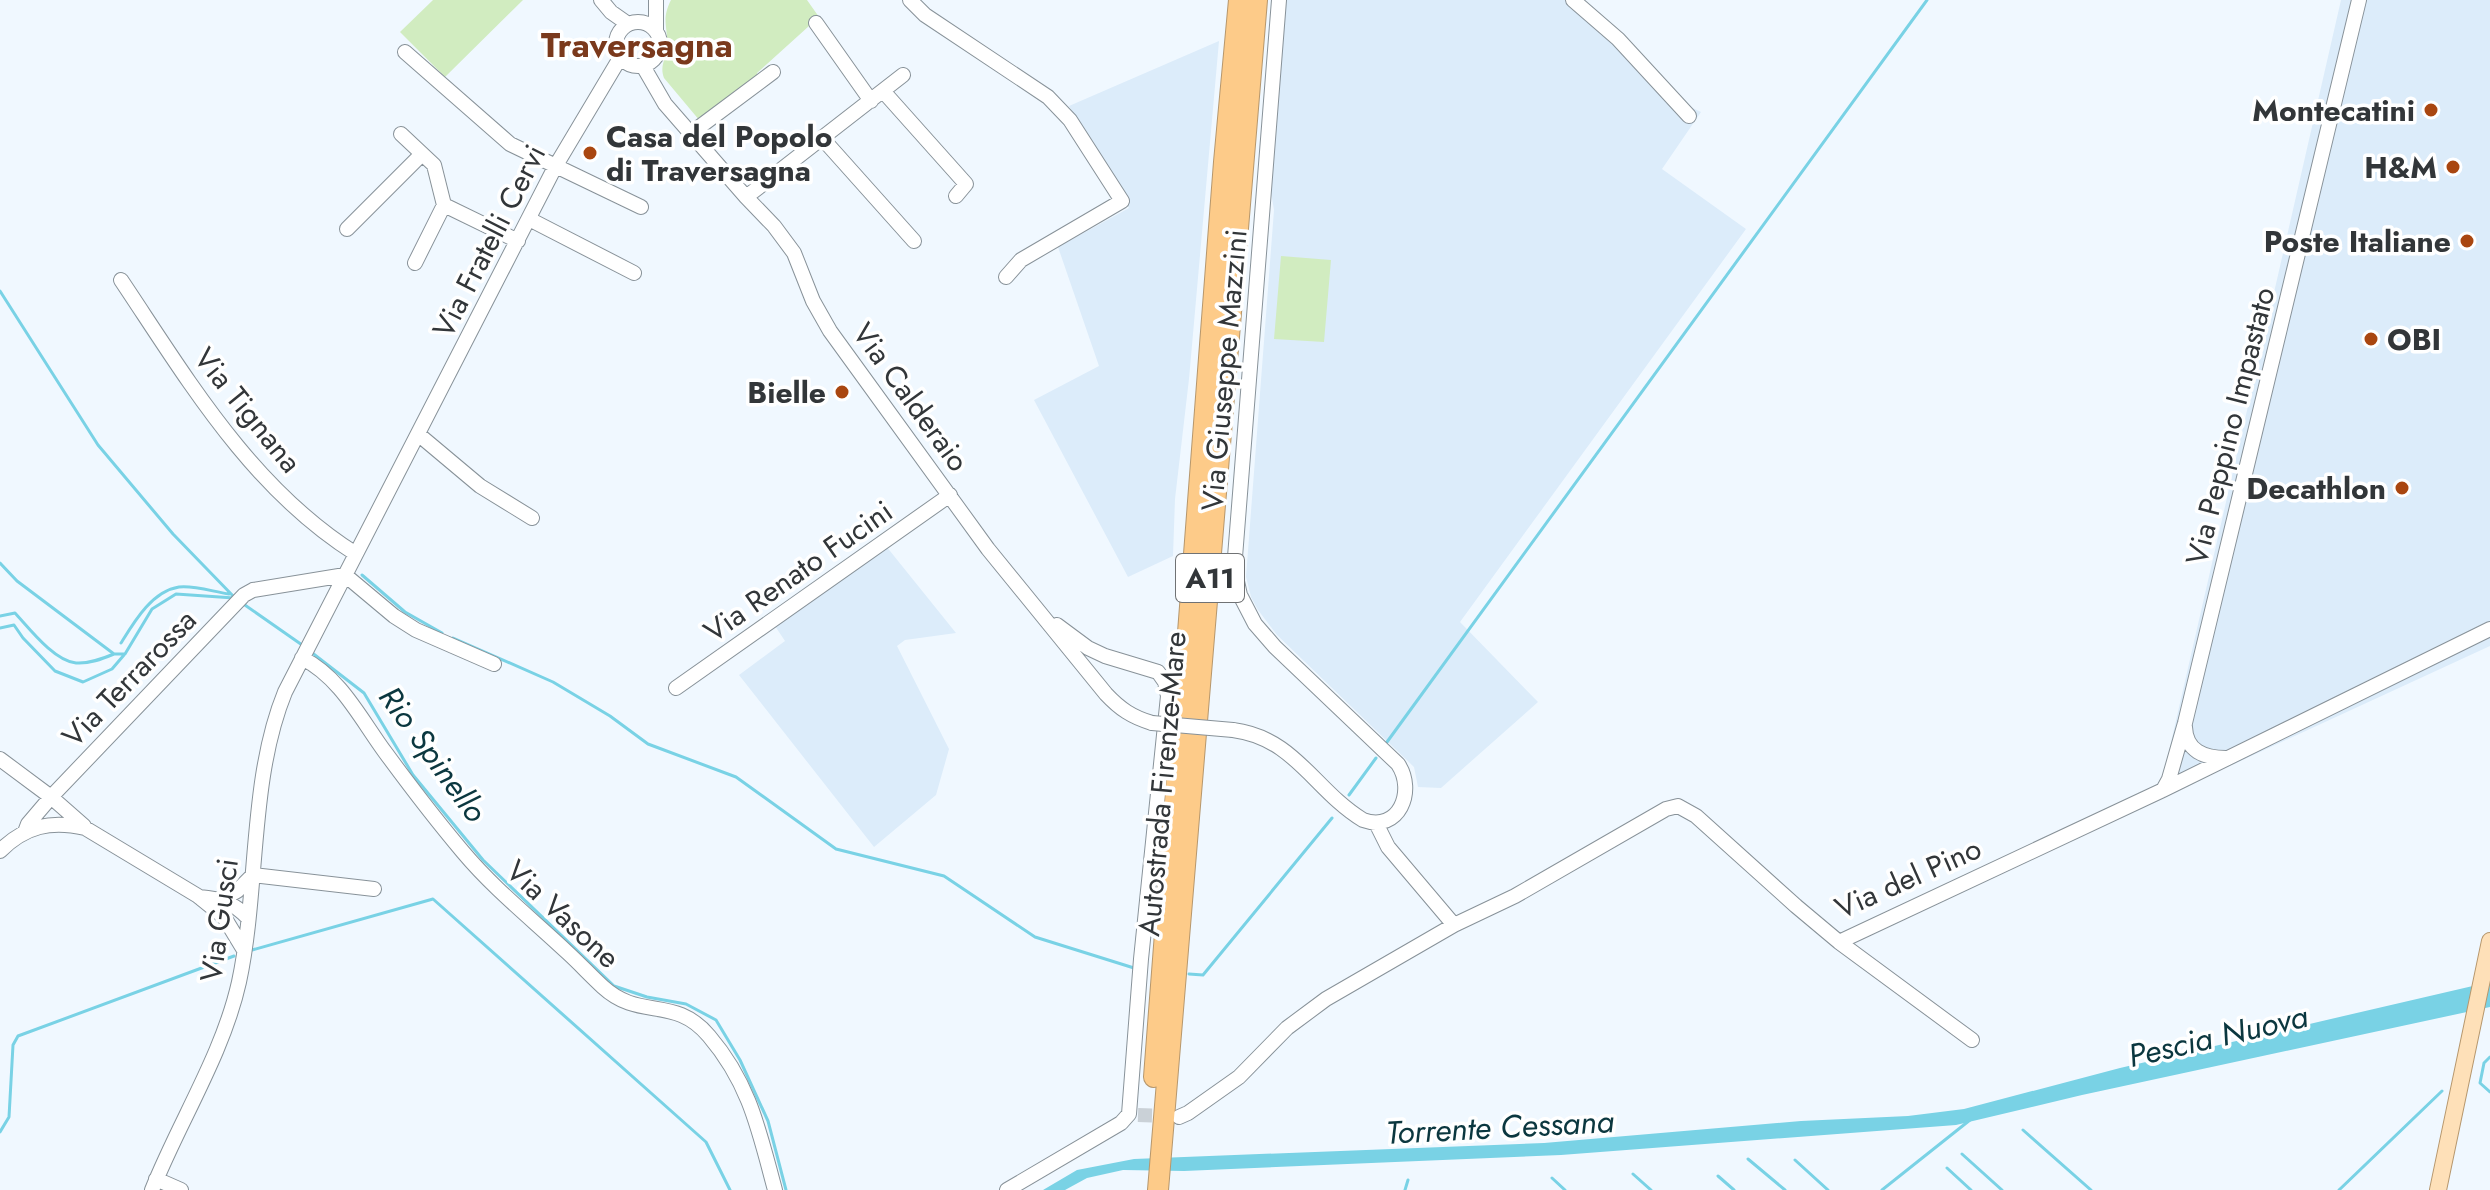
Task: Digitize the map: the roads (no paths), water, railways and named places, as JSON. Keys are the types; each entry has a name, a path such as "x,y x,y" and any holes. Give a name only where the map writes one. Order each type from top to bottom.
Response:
{"highway":[{"name":"Autostrada Firenze-Mare","path":"1152,1184 1224,162 1239,0"},
{"name":"Autostrada Firenze-Mare","path":"1154,1156 1257,0"}],"main road":[{"path":"2438,1190 2490,941"}],"street":[{"path":"910,0 925,15 1048,97 1070,120 1122,201 1021,260 1006,277"},
{"name":"Via Giuseppe Mazzini","path":"1279,0 1234,568 1246,610 1260,630 1388,752 1402,770 1406,792 1401,806 1390,817 1376,823"},
{"path":"1573,0 1608,28 1689,116"},
{"name":"Via Peppino Impastato","path":"2163,790 2185,723 2359,0"},
{"path":"623,29 616,46 637,62 660,48 651,27 656,1"},
{"path":"606,6 623,29"},
{"path":"816,23 877,96 966,184 956,196"},
{"path":"623,29 651,27"},
{"path":"405,52 510,144 641,207"},
{"name":"Via Calderaio","path":"637,62 690,134 774,226 794,253 813,301 830,331 997,561 1121,709 1152,723 1254,733 1278,745 1357,817 1376,823"},
{"name":"Via Fratelli Cervi","path":"304,653 555,167 611,75 637,62"},
{"path":"690,134 773,72"},
{"path":"746,197 903,75"},
{"path":"401,134 434,165 444,205 415,263"},
{"path":"822,138 914,241"},
{"path":"347,229 422,154"},
{"path":"444,205 518,241"},
{"path":"529,219 634,273"},
{"name":"Via Tignana","path":"121,280 207,409 233,441 301,514 356,554"},
{"path":"418,434 480,486 532,518"},
{"name":"Via Renato Fucini","path":"676,688 950,495"},
{"path":"345,575 394,616 416,630 494,664"},
{"name":"Via Terrarossa","path":"25,832 51,797 240,600 262,588 345,575"},
{"path":"1007,1190 1134,1114 1142,944 1168,696 1165,682 1158,672 1088,648 1046,619"},
{"name":"Via del Pino","path":"1454,925 1515,896 1666,809 1678,806 1696,816 1839,942 2163,790 2490,629"},
{"name":"Via Gusci","path":"154,1184 226,1026 239,982 270,740 278,708 304,653"},
{"name":"Via Vasone","path":"304,653 344,692 430,812 484,877 513,905 612,995 650,1010 680,1012 706,1032 748,1095 775,1190"},
{"path":"2174,763 2180,772 2190,776 2193,761 2185,723"},
{"path":"2187,741 2202,755 2226,758"},
{"path":"0,759 87,829 198,896 224,917 244,950"},
{"path":"1179,1117 1239,1077 1287,1028 1313,1008 1454,925 1386,844 1376,823"},
{"path":"0,851 25,832 48,825 66,824 87,829"},
{"path":"223,899 237,891 253,875 374,889"},
{"path":"198,896 223,899 248,918"},
{"path":"224,917 236,920 248,918"},
{"path":"1839,942 1972,1040"},
{"path":"154,1184 181,1190"}],"water":[{"path":"2490,982 2490,1007 1956,1125 1561,1155 1184,1171 1123,1170 1087,1178 1065,1190 1043,1190 1077,1170 1134,1159 1544,1143 1801,1121 1908,1116 1964,1109 2120,1068"}],"waterway":[{"path":"1387,742 1927,0"},
{"name":"Rio Spinello","path":"0,291 98,445 173,534 236,599"},
{"path":"0,563 17,581 114,654 125,654 152,609 176,594 234,598"},
{"path":"362,575 405,612 442,633"},
{"path":"121,643 160,594 179,587 229,594"},
{"name":"Rio Spinello","path":"242,603 305,647"},
{"path":"0,616 15,613 42,643 68,661 86,663 114,654"},
{"path":"0,628 14,625 55,671 83,682 112,669 124,655"},
{"path":"453,638 553,682 610,716 648,744 736,777 836,849 944,876 1035,937 1134,968"},
{"name":"Rio Spinello","path":"311,652 364,693 413,775 483,860 614,986 647,997 686,1004 716,1020 740,1060 768,1121 786,1190"},
{"path":"1349,795 1376,758"},
{"path":"1189,974 1203,975 1332,818"},
{"path":"252,950 433,899 706,1142 730,1190"},
{"path":"0,1132 9,1117 13,1045 18,1036 234,956"},
{"path":"2490,1057 2484,1063 2480,1083 2490,1092"},
{"path":"2339,1190 2442,1091"},
{"path":"1882,1190 1970,1120"},
{"path":"2023,1130 2091,1190"},
{"path":"1962,1154 2002,1190"},
{"path":"1748,1159 1785,1190"},
{"path":"1795,1160 1828,1190"},
{"path":"1947,1168 1971,1190"},
{"path":"1633,1174 1651,1190"},
{"path":"1718,1176 1734,1190"},
{"path":"1552,1178 1565,1190"},
{"path":"1405,1190 1408,1180"}],"tunnel":[{"path":"1138,1115 1170,1116"}],"place":[{"name":"Montecatini","path":"2431,110"},
{"name":"Casa del Popolo di Traversagna","path":"590,153"},
{"name":"H&M","path":"2453,167"},
{"name":"Poste Italiane","path":"2467,241"},
{"name":"OBI","path":"2371,339"},
{"name":"Bielle","path":"842,392"},
{"name":"Decathlon","path":"2402,488"}],"district":[{"name":"Traversagna","path":"637,45"}],"water label":[{"name":"Pescia Nuova","path":"2218,1036"},
{"name":"Torrente Cessana","path":"1500,1127"}]}
